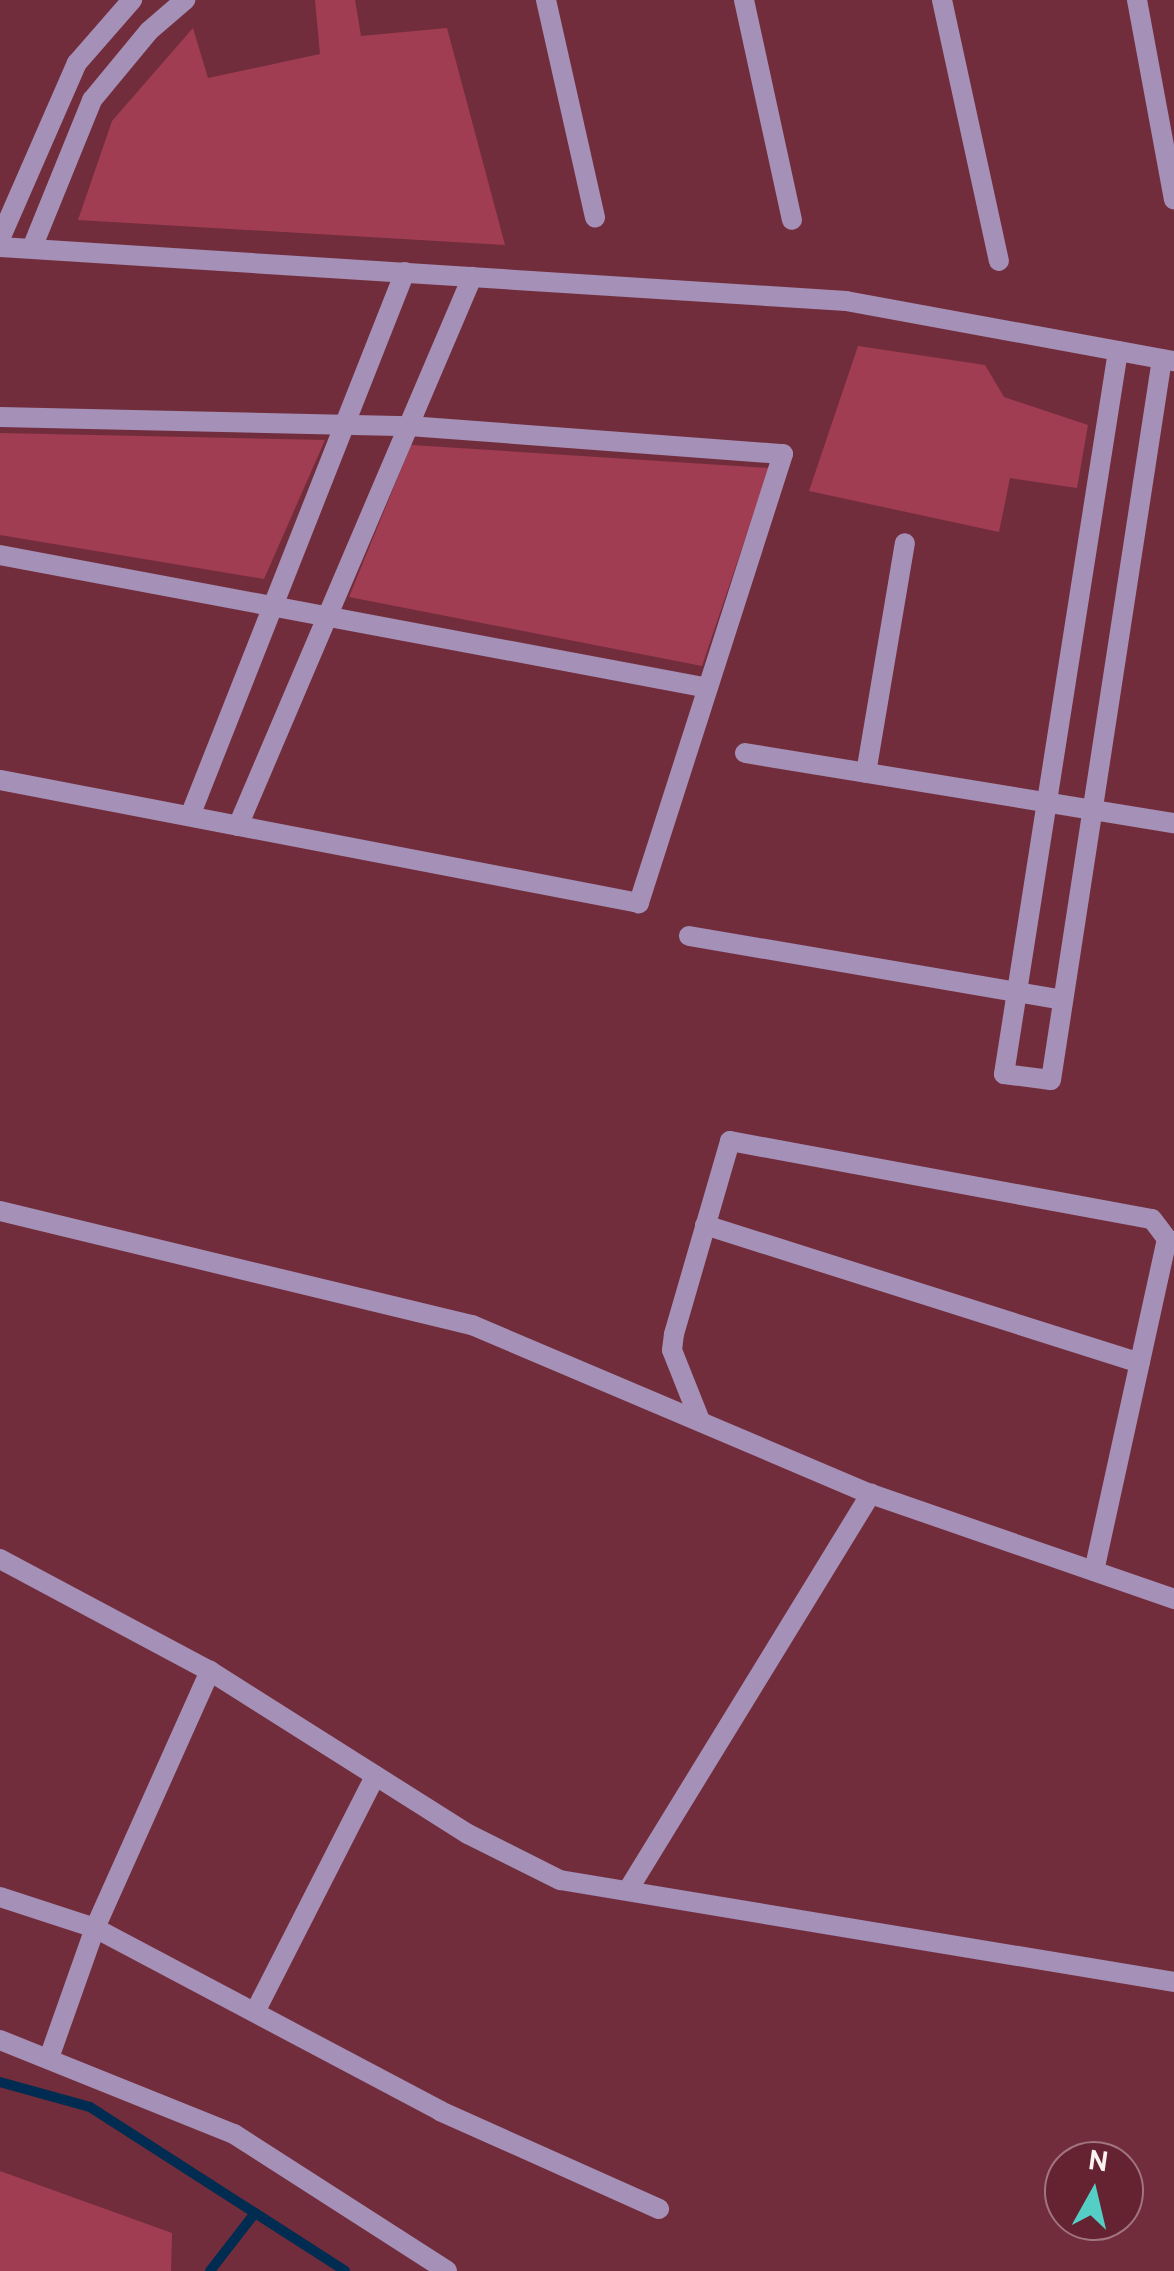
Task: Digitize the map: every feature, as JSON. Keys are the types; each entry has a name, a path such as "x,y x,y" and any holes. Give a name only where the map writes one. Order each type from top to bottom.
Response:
{"street":[{"path":"0,239 77,62 132,0"},
{"path":"32,248 92,100 149,31 185,0"},
{"path":"546,0 595,218"},
{"path":"744,0 792,220"},
{"path":"942,0 1000,260"},
{"path":"1136,0 1174,200"},
{"path":"0,247 846,302 1168,360 1050,1080 1004,1074 1118,351"},
{"path":"190,816 405,272"},
{"path":"238,826 472,277"},
{"path":"0,418 408,426 783,454 639,903 0,780"},
{"path":"866,773 906,543"},
{"path":"0,554 329,612 708,688"},
{"path":"745,753 1174,822"},
{"path":"688,936 1063,1000"},
{"path":"699,1418 672,1350 730,1141 1152,1219 1168,1239 1094,1571"},
{"path":"0,1211 472,1325 871,1494 1174,1598"},
{"path":"705,1225 1140,1363"},
{"path":"628,1890 871,1494"},
{"path":"0,1559 210,1671 468,1834 560,1880 1174,1982"},
{"path":"49,2058 94,1928 210,1671"},
{"path":"256,2010 375,1776"},
{"path":"0,1897 94,1928 256,2010 440,2111 659,2209"},
{"path":"0,2040 234,2134 447,2271"}],"shaded area":[{"path":"315,0 355,0 361,36 447,28 505,245 78,220 112,121 193,28 208,78 320,54"},
{"path":"858,346 985,365 1004,397 1088,425 1077,488 1010,478 999,532 809,491"},
{"path":"0,433 325,440 264,579 0,535"},
{"path":"411,445 769,468 702,666 349,597"},
{"path":"0,2171 172,2233 171,2271 0,2271"}],"waterway":[{"path":"0,2082 90,2107 345,2271"},
{"path":"210,2271 255,2213"}]}
